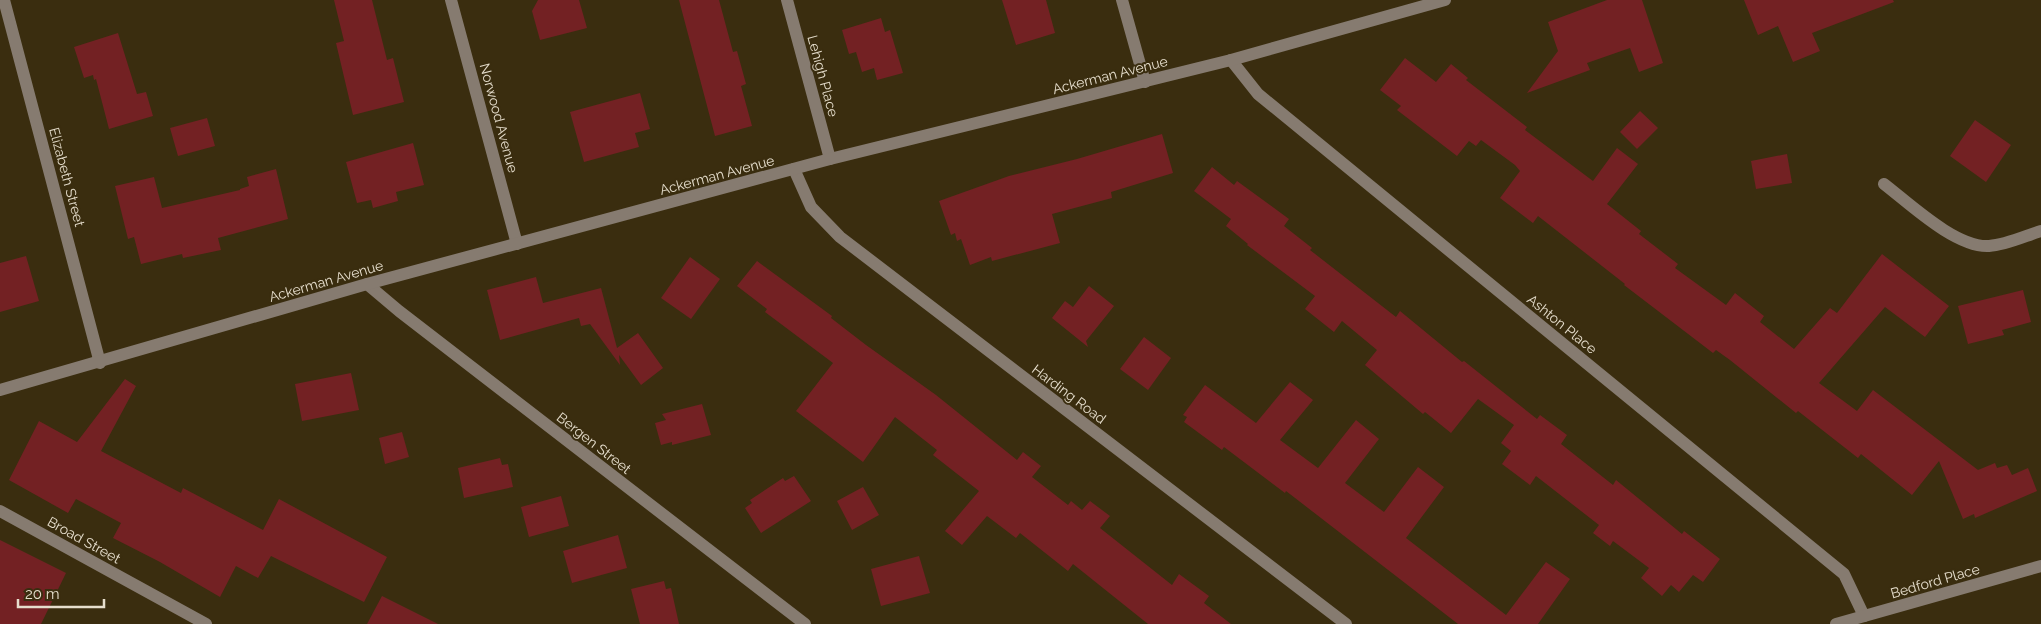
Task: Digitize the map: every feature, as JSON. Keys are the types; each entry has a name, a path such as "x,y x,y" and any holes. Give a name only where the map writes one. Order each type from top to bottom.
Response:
{"street":[{"name":"Elizabeth Street","path":"4,0 100,362"},
{"name":"Norwood Avenue","path":"451,0 517,244"},
{"name":"Lehigh Place","path":"787,0 830,159"},
{"path":"1122,0 1145,82"},
{"name":"Ackerman Avenue","path":"0,390 367,284 830,159 1231,60 1446,0"},
{"name":"Ashton Place","path":"1231,60 1258,94 1844,574 1864,616"},
{"name":"Harding Road","path":"794,170 812,207 840,237 1346,624"},
{"path":"1884,184 1950,234 1969,244 1989,246 2041,231"},
{"name":"Bergen Street","path":"367,284 399,312 805,624"},
{"name":"Broad Street","path":"0,511 206,624"},
{"name":"Bedford Place","path":"1836,624 2041,566"}],"building":[{"path":"334,0 372,0 387,60 393,58 404,102 353,115 336,43 344,41"},
{"path":"538,0 579,0 587,28 540,40 532,11"},
{"path":"679,0 719,0 733,52 737,51 746,84 741,86 752,126 715,136"},
{"path":"1002,0 1046,0 1055,33 1016,45"},
{"path":"1607,0 1642,0 1663,63 1639,72 1630,48 1587,63 1590,70 1527,93 1558,51 1548,22"},
{"path":"1744,0 1893,0 1894,2 1812,33 1820,51 1793,62 1778,26 1758,35"},
{"path":"881,18 885,32 890,30 903,73 877,80 874,68 862,72 856,52 849,54 842,30"},
{"path":"118,33 137,94 146,92 153,116 109,129 96,79 94,80 93,75 84,78 74,47"},
{"path":"1405,58 1436,82 1451,64 1468,78 1466,80 1527,127 1525,130 1593,181 1617,148 1638,164 1607,204 1641,231 1639,234 1678,264 1675,268 1726,305 1735,293 1764,316 1760,322 1794,349 1830,308 1837,313 1882,254 1949,306 1925,337 1885,307 1819,383 1857,411 1873,390 1978,470 1995,463 1997,468 2007,465 2012,475 2028,468 2037,491 1975,518 1974,514 1963,519 1939,461 1912,495 1861,454 1858,458 1798,411 1796,413 1716,350 1713,353 1538,216 1533,223 1500,198 1520,171 1515,165 1481,140 1476,146 1469,141 1457,156 1397,110 1401,106 1380,90"},
{"path":"640,93 650,129 635,133 639,147 584,162 570,112"},
{"path":"1640,111 1658,128 1637,149 1620,132"},
{"path":"207,118 215,146 178,156 170,128"},
{"path":"1975,120 2011,145 1986,182 1950,156"},
{"path":"1162,134 1173,173 1111,192 1112,198 1052,214 1060,243 992,261 991,257 970,265 961,239 957,241 955,233 951,235 939,201 1009,176 1077,159"},
{"path":"413,143 424,185 396,192 398,201 373,208 371,200 357,203 346,162"},
{"path":"1787,154 1792,183 1756,189 1751,161"},
{"path":"1212,167 1234,185 1237,181 1289,219 1284,226 1312,248 1310,250 1396,317 1400,311 1462,362 1464,361 1537,419 1540,415 1567,435 1561,444 1613,485 1616,480 1682,534 1684,531 1720,559 1703,582 1693,575 1679,592 1671,585 1662,596 1641,578 1649,568 1613,541 1610,546 1593,533 1599,525 1536,476 1530,485 1502,464 1511,451 1501,443 1514,425 1478,399 1451,433 1425,412 1423,414 1365,365 1377,350 1342,321 1334,332 1305,309 1315,296 1247,245 1226,226 1231,219 1194,191"},
{"path":"276,169 288,219 218,238 221,250 183,258 182,254 141,264 134,237 128,239 115,186 154,177 162,208 240,190 249,186 247,177"},
{"path":"26,256 39,301 0,312 0,263"},
{"path":"690,257 720,279 691,319 661,298"},
{"path":"757,261 832,316 831,318 866,345 936,395 1017,460 1023,452 1041,466 1032,477 1068,505 1071,501 1082,510 1090,501 1110,516 1100,528 1172,585 1179,574 1209,596 1204,603 1231,624 1148,624 1073,564 1068,571 1020,533 1016,538 987,516 962,545 945,531 979,491 933,455 937,450 895,417 863,462 796,411 833,363 765,312 767,309 737,286"},
{"path":"536,277 543,303 601,288 617,348 638,333 663,368 641,385 619,355 620,365 590,324 581,326 579,318 500,340 487,290"},
{"path":"1089,286 1114,306 1086,341 1088,347 1052,318 1065,301 1073,307"},
{"path":"2023,290 2031,322 2002,330 2004,335 1968,344 1958,306"},
{"path":"1144,337 1171,358 1148,390 1120,369"},
{"path":"351,373 359,410 302,421 295,384"},
{"path":"125,379 136,386 101,451 181,493 183,488 263,530 279,499 387,557 364,602 271,556 258,578 236,566 220,597 160,562 113,538 121,523 76,499 68,513 9,480 39,421 77,442"},
{"path":"1290,382 1313,400 1280,440 1318,468 1356,420 1379,439 1345,483 1384,512 1418,467 1444,487 1406,538 1506,615 1546,562 1570,579 1538,624 1458,624 1286,491 1285,493 1224,447 1222,450 1184,422 1187,417 1183,415 1205,385 1256,423"},
{"path":"702,404 711,435 672,445 672,442 661,445 655,423 666,420 662,414"},
{"path":"402,432 409,457 385,464 379,438"},
{"path":"500,458 502,465 508,464 513,487 464,498 458,468"},
{"path":"794,476 811,501 761,533 745,508 752,503 750,500 783,478 785,481"},
{"path":"863,487 879,515 852,530 837,501"},
{"path":"561,496 569,526 529,537 521,507"},
{"path":"618,535 627,568 572,583 563,551"},
{"path":"0,540 66,573 41,624 0,624"},
{"path":"919,556 930,593 881,606 871,569"},
{"path":"664,581 666,589 671,588 679,624 640,624 631,589"},
{"path":"382,596 438,624 367,624"}]}
